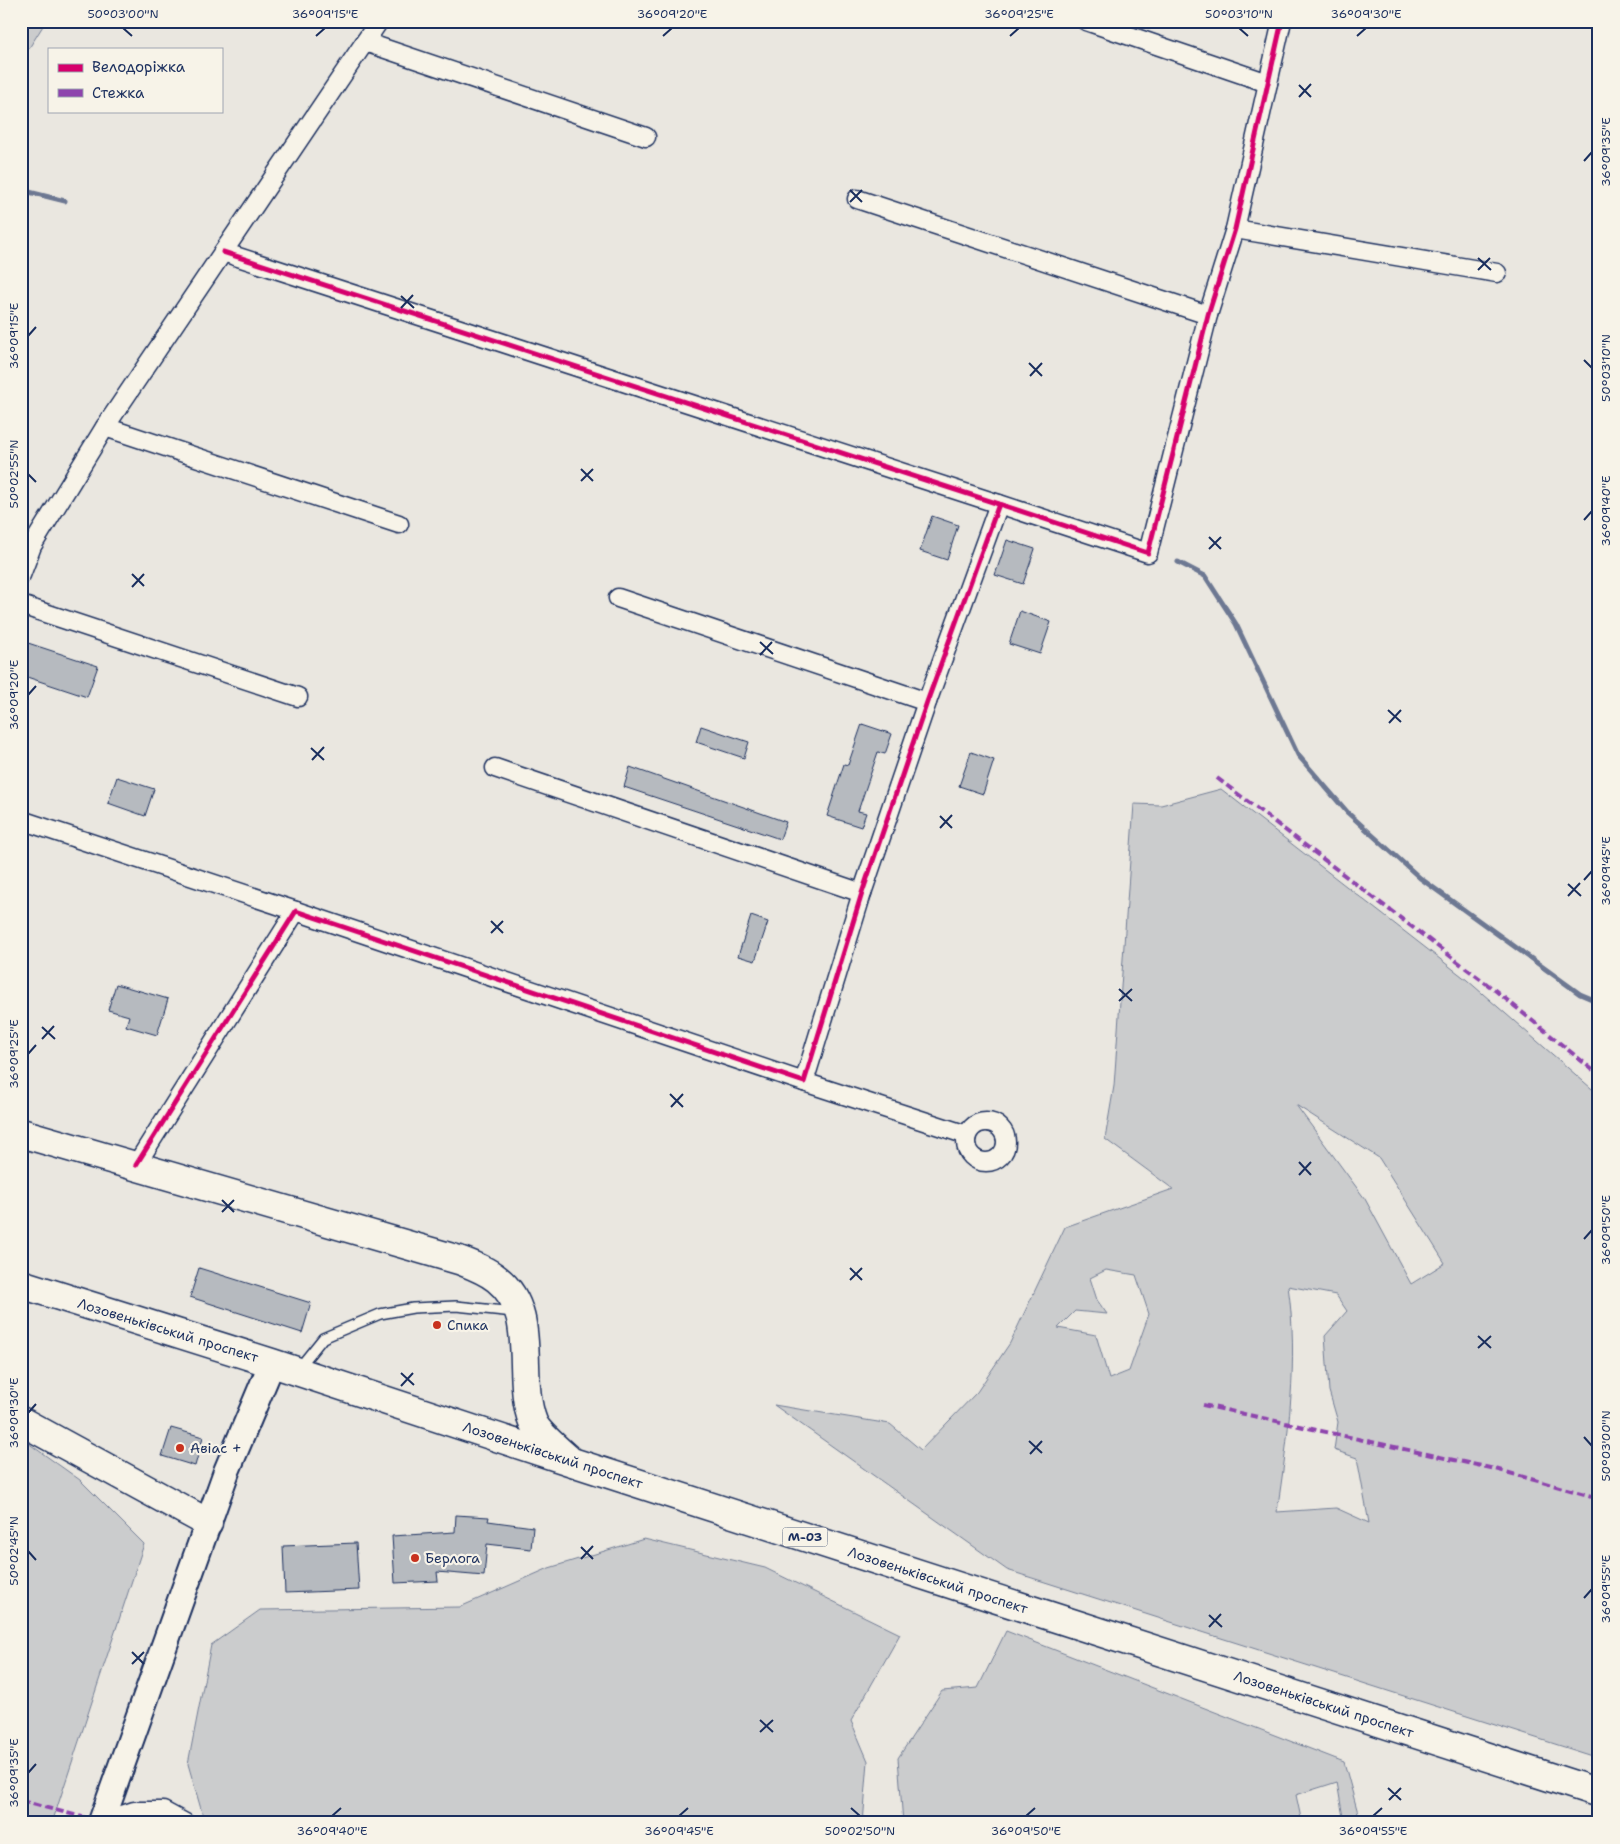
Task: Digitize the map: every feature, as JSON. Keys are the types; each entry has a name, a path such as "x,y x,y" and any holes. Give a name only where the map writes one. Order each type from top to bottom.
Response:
{"highway":[{"path":"21,1133 459,1260 496,1278 509,1290 520,1312 527,1395 533,1424 569,1461"},
{"name":"Лозовеньківський проспект","path":"21,1284 297,1371 569,1461 1594,1791"},
{"path":"21,1421 208,1523"}],"street":[{"path":"21,575 32,546 104,427 379,21"},
{"path":"1086,21 1268,83"},
{"path":"223,252 1148,553 1208,315 1235,229 1282,21"},
{"path":"365,42 646,137"},
{"path":"857,200 1208,315"},
{"path":"1235,229 1497,273"},
{"path":"104,427 399,524"},
{"path":"804,1082 862,893 927,702 999,504"},
{"path":"618,598 927,702"},
{"path":"21,605 298,697"},
{"path":"495,768 862,893"},
{"path":"21,820 804,1082 966,1134"},
{"path":"136,1165 296,911"},
{"path":"101,1823 227,1470 272,1363"},
{"path":"101,1823 134,1811 163,1811 185,1823"}],"lane":[{"path":"297,1371 323,1338 380,1314 413,1308 456,1306 520,1312"}],"shaded area":[{"path":"21,21 46,21 21,61"},
{"path":"1221,789 1467,980 1599,1095 1599,1758 1007,1570 774,1405 890,1424 921,1450 977,1392 1010,1343 1065,1227 1173,1189 1105,1139 1114,1086 1134,804 1161,805","holes":["1296,1105 1379,1158 1445,1263 1411,1284 1365,1199","1106,1270 1136,1275 1149,1314 1129,1371 1109,1379 1096,1335 1058,1328 1075,1311 1107,1314 1097,1300 1090,1278","1288,1286 1336,1295 1347,1311 1325,1336 1329,1391 1338,1422 1334,1450 1357,1458 1369,1523 1336,1508 1277,1512 1291,1399 1291,1314"]},
{"path":"21,1438 80,1480 144,1544 52,1823 21,1823"},
{"path":"644,1539 765,1568 900,1634 851,1721 868,1761 863,1823 205,1823 188,1764 211,1645 260,1610 460,1607 549,1568"},
{"path":"1006,1631 1344,1762 1358,1813 1351,1823 1344,1823 1337,1782 1296,1795 1302,1823 903,1823 898,1758 942,1691 978,1688"}],"building":[{"path":"932,516 958,525 947,560 920,551"},
{"path":"1007,540 1035,549 1023,584 995,575"},
{"path":"1020,611 1051,622 1040,654 1009,644"},
{"path":"28,643 98,666 87,697 21,675 21,663"},
{"path":"862,724 892,734 885,754 878,752 858,811 866,813 861,827 827,816 844,764 848,765"},
{"path":"701,726 749,742 744,758 696,742"},
{"path":"971,752 994,760 983,794 959,786"},
{"path":"630,767 786,822 780,839 624,787"},
{"path":"117,777 154,789 145,816 108,803"},
{"path":"751,916 768,922 755,961 738,956"},
{"path":"116,984 168,999 157,1035 126,1026 129,1016 108,1010"},
{"path":"199,1268 311,1303 302,1333 190,1297"},
{"path":"171,1428 203,1437 195,1466 162,1456"},
{"path":"456,1515 489,1517 488,1521 533,1527 531,1549 487,1544 484,1576 437,1572 438,1581 395,1583 392,1536 455,1532"},
{"path":"356,1543 359,1590 285,1593 283,1546"}],"waterway":[{"path":"21,190 65,201"},
{"path":"1178,562 1205,576 1236,624 1298,755 1348,813 1420,878 1580,994 1599,1002"}],"marked path":[{"path":"1217,778 1496,991 1599,1075"},
{"path":"1203,1405 1495,1469 1599,1498"},
{"path":"21,1801 101,1822"}],"cycle path":[{"path":"136,1165 296,911 804,1082 862,893 927,702 999,504 1148,553 1208,315 1235,229 1282,21"},
{"path":"223,252 999,504"}],"place":[{"name":"Спика","path":"437,1325"},
{"name":"Авiас +","path":"180,1448"},
{"name":"Берлога","path":"415,1558"}]}
